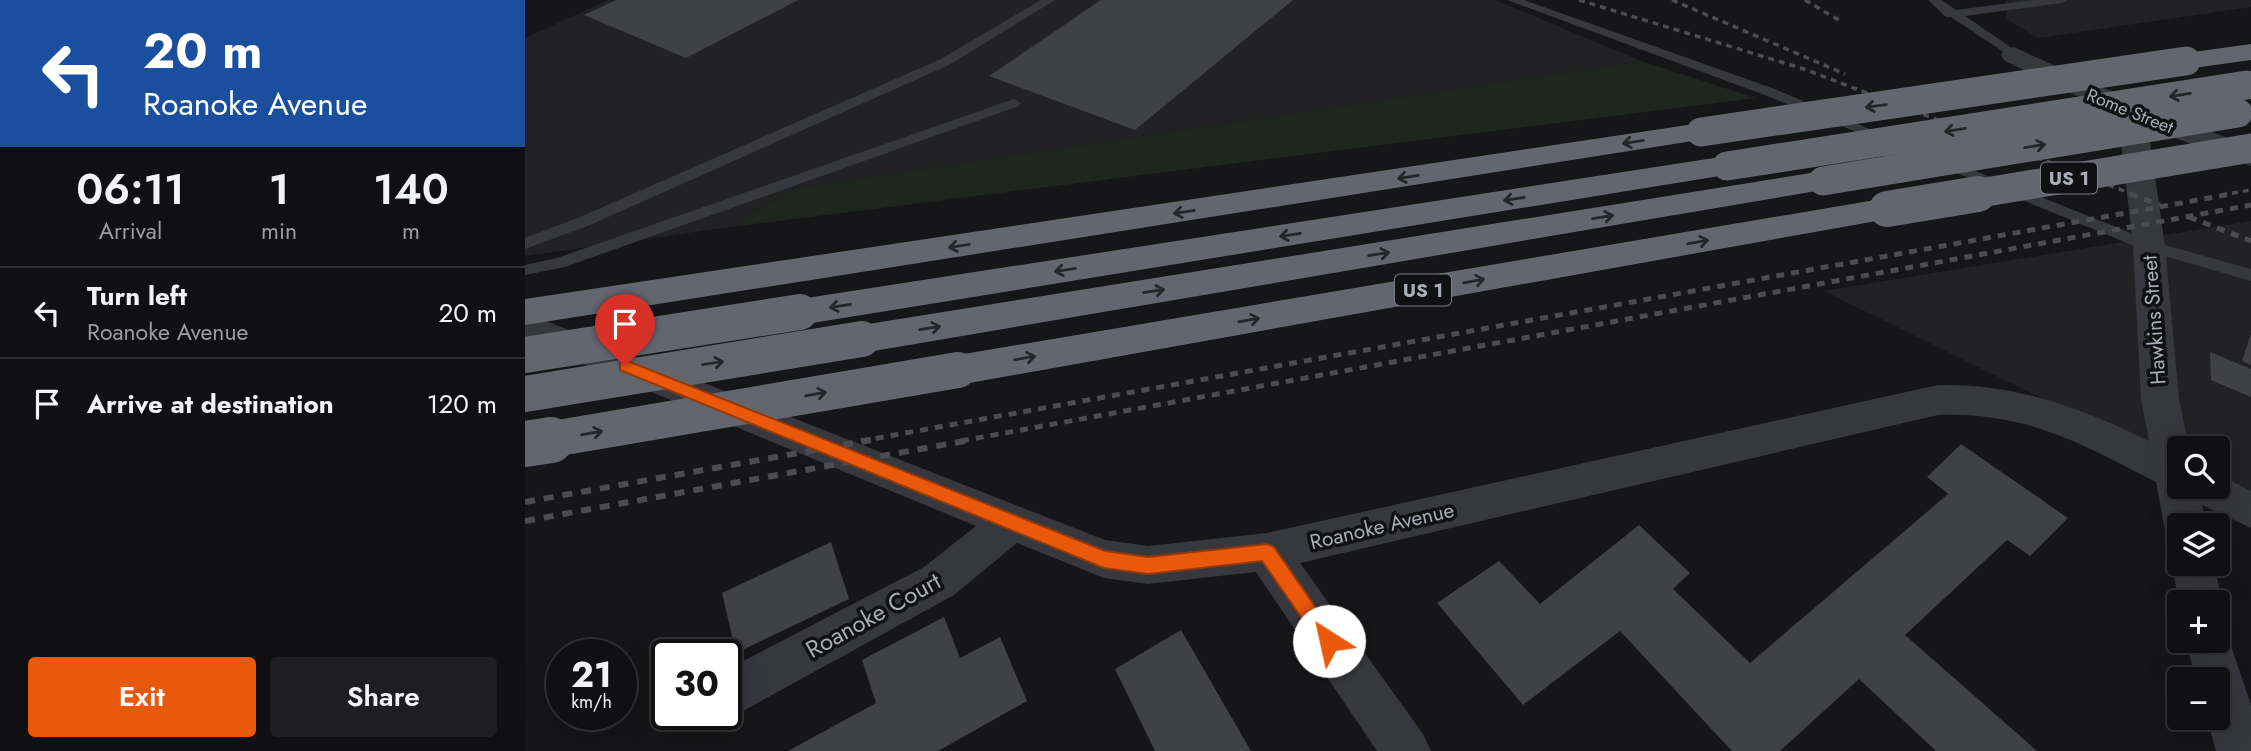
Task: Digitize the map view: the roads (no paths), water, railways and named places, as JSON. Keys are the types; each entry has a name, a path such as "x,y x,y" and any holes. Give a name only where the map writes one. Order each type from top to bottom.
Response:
{"highway":[{"path":"525,312 1701,132 2251,52"},
{"path":"525,355 1727,166 2250,93"},
{"path":"525,394 1823,181 2250,93"},
{"name":"US 1","path":"525,444 2251,148"}],"street":[{"name":"Rome Street","path":"2014,55 2067,84 2132,114 2251,157"},
{"name":"Hawkins Street","path":"2132,114 2149,246 2160,398 2172,436"},
{"name":"Roanoke Avenue","path":"525,326 1104,559 1148,565 1267,552 1938,400 1973,397 2049,412 2167,469"},
{"name":"Roanoke Avenue","path":"2228,499 2251,510"},
{"name":"Roanoke Court","path":"742,686 939,581 1011,523"},
{"path":"1267,552 1406,751"},
{"path":"2212,653 2241,751"}],"lane":[{"path":"525,244 585,221 945,62 1049,0"},
{"path":"1513,0 1767,91 2149,246 2251,275"},
{"path":"1934,0 1950,14 2014,55"},
{"path":"1950,14 1963,0"},
{"path":"1950,14 2061,0"},
{"path":"525,270 559,263 1014,103"}],"railway":[{"path":"1579,0 1804,69 2135,195"},
{"path":"1672,0 1845,74"},
{"path":"1805,0 1839,20"},
{"path":"2221,195 2251,190"},
{"path":"2130,194 2160,205"},
{"path":"861,441 2231,194"},
{"path":"961,441 2251,205"},
{"path":"2189,217 2251,241"},
{"path":"525,502 871,440"},
{"path":"525,521 970,440"}]}
